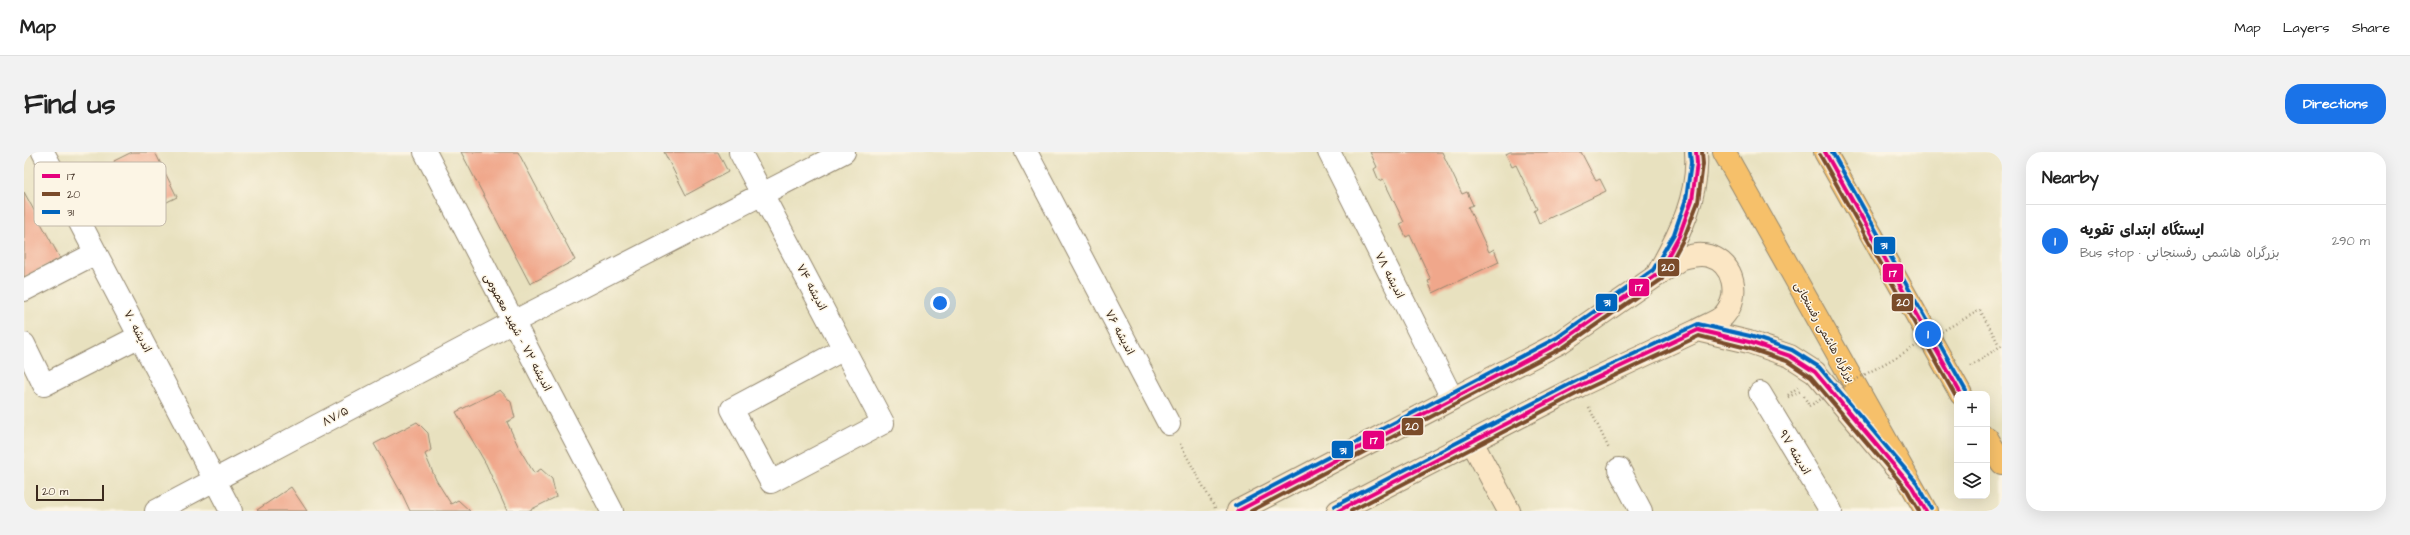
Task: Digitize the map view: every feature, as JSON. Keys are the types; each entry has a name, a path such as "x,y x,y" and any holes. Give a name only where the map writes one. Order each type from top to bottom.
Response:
{"highway":[{"name":"بزرگراه هاشمی رفسنجانی","path":"1724,152 1926,511"},
{"path":"1825,152 1957,386"},
{"path":"1990,443 2002,464"}],"main road":[{"path":"1658,274 1679,236 1692,200 1696,152"},
{"path":"1238,511 1560,342 1682,258 1696,254 1710,256 1723,263 1731,275 1735,289 1732,304 1724,316 1698,330 1580,386 1338,511"},
{"path":"1698,330 1749,342 1790,356 1815,372 1912,487"},
{"path":"1472,442 1509,511"}],"street":[{"name":"اندیشه ۷۰","path":"43,152 48,162"},
{"name":"اندیشه ۷۲ - شهید معصومی","path":"425,152 612,511"},
{"name":"اندیشه ۷۴","path":"740,152 763,194 883,423 771,482 732,409 844,349"},
{"name":"۸۷/۵","path":"156,511 513,322 844,152"},
{"name":"اندیشه ۷۶","path":"1026,152 1169,424"},
{"name":"اندیشه ۷۸","path":"1329,152 1452,398"},
{"name":"اندیشه ۷۰","path":"82,226 231,511"},
{"path":"24,290 96,253"},
{"path":"24,344 44,385 140,336"},
{"name":"اندیشه ۹۷","path":"1760,393 1831,511"},
{"path":"1619,469 1641,511"}],"path":[{"path":"1815,372 1782,400 1801,391 1809,406 1980,310 2001,345 1957,386"},
{"path":"1580,386 1619,469"},
{"path":"1169,424 1216,511"}],"building":[{"path":"132,152 155,152 160,162 114,162"},
{"path":"461,152 518,152 575,260 530,284"},
{"path":"664,152 718,152 728,172 686,195"},
{"path":"1370,152 1442,152 1462,194 1467,192 1473,205 1468,207 1489,252 1494,249 1499,262 1433,293 1428,281 1431,280 1410,235 1406,237 1400,224 1404,222 1383,179 1379,181 1374,169 1377,167"},
{"path":"1510,152 1581,152 1596,181 1600,179 1606,191 1539,223 1534,211 1537,209 1516,165 1512,167 1506,154"},
{"path":"166,174 177,197 166,202"},
{"path":"24,192 34,210 34,226 43,226 60,258 24,278"},
{"path":"500,390 511,402 515,418 507,422 519,448 534,473 541,469 552,479 556,497 528,511 507,511 486,464 456,412"},
{"path":"417,422 428,433 431,450 425,454 436,480 451,504 458,500 470,511 410,511 374,444"},
{"path":"291,487 307,511 257,510"}],"transit line":[{"name":"17","path":"1238,511 1561,342 1658,274 1679,236 1692,200 1697,163 1696,152"},
{"name":"20","path":"1251,511 1564,347 1662,279 1684,238 1698,202 1703,164 1702,152"},
{"name":"17","path":"1825,152 1959,391"},
{"name":"31","path":"1832,152 1966,391"},
{"name":"31","path":"1235,506 1558,337 1653,270 1674,234 1686,199 1691,163 1690,153"},
{"name":"20","path":"1820,155 1954,393"},
{"name":"31","path":"1335,506 1576,381 1698,324 1750,336 1792,350 1819,367 1917,483 1931,508"},
{"name":"17","path":"1338,511 1579,386 1698,330 1749,342 1790,356 1815,372 1912,487 1926,511"},
{"name":"20","path":"1351,511 1582,391 1699,336 1747,348 1787,361 1811,377 1907,490 1919,511"}],"place":[{"name":"ایستگاه ابتدای تقویه","path":"1928,334"}]}
